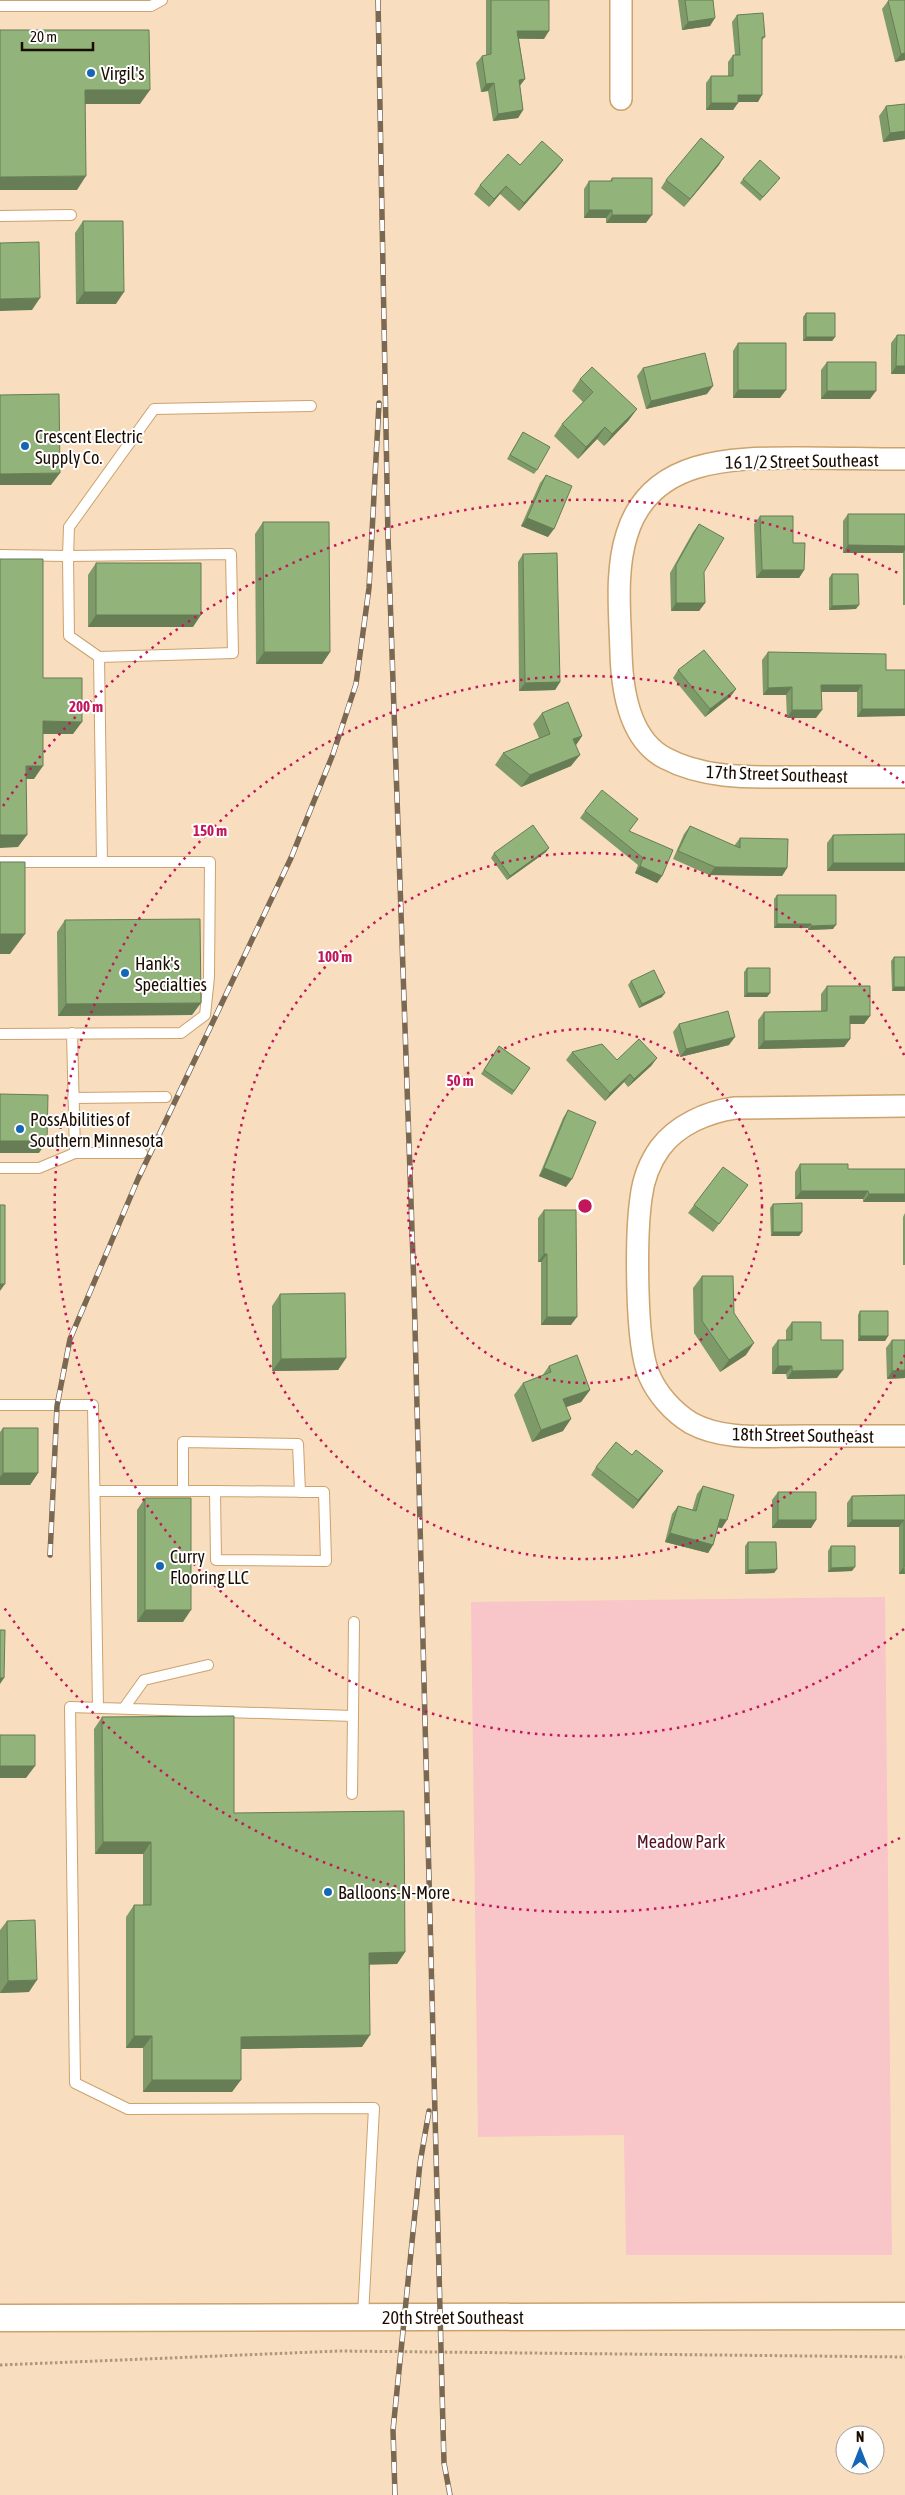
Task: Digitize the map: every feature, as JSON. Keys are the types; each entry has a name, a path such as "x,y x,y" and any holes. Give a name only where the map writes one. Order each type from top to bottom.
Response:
{"street":[{"path":"621,0 621,98"},
{"name":"16 1/2 Street Southeast","path":"620,639 620,581 627,533 641,504 665,480 700,466 748,458 905,459"},
{"name":"17th Street Southeast","path":"620,639 624,686 633,719 654,750 670,761 704,772 726,775 905,777"},
{"name":"18th Street Southeast","path":"905,1106 735,1108 710,1113 684,1126 660,1148 644,1181 639,1225 638,1273 641,1335 647,1371 671,1408 691,1423 714,1432 744,1436 905,1436"},
{"name":"20th Street Southeast","path":"0,2318 905,2316"}],"lane":[{"path":"0,6 151,6 162,0"},
{"path":"0,216 71,216"},
{"path":"0,555 68,556 231,554 233,653 99,657 69,636 68,556 69,528 154,409 311,406"},
{"path":"99,657 102,862"},
{"path":"0,862 210,862 209,977 205,1015 181,1033 0,1034"},
{"path":"72,1033 75,1153"},
{"path":"73,1098 166,1097"},
{"path":"0,1168 39,1168 75,1153 142,1153"},
{"path":"0,1405 93,1405 98,1708"},
{"path":"183,1491 183,1442 298,1444 300,1492"},
{"path":"95,1491 215,1491 324,1492 326,1561 216,1560 215,1491"},
{"path":"352,1794 354,1622"},
{"path":"124,1708 144,1680 208,1665"},
{"path":"353,1716 124,1708 70,1708 75,2083 128,2109 374,2108 363,2317"}],"path":[{"path":"0,2365 339,2352 905,2357"}],"green space":[{"name":"Meadow Park","path":"885,1597 892,2255 626,2255 624,2135 478,2137 471,1602"}],"building":[{"path":"491,0 549,0 549,31 517,31 525,79 519,80 523,110 498,114 494,83 486,84 482,56 491,54"},
{"path":"685,0 713,0 715,18 688,22"},
{"path":"905,0 905,53 901,54 888,1"},
{"path":"763,13 765,37 762,37 762,95 738,95 738,103 711,103 711,76 733,76 733,55 740,55 737,15"},
{"path":"0,30 149,30 150,90 85,90 86,176 0,177"},
{"path":"905,104 905,131 890,133 886,106"},
{"path":"701,138 724,157 690,199 666,180"},
{"path":"542,141 563,160 524,203 506,186 494,199 480,185 508,154 520,165"},
{"path":"760,160 780,178 763,197 743,179"},
{"path":"612,178 652,178 652,215 612,215 612,210 589,210 589,181 612,181"},
{"path":"83,221 123,221 124,292 84,292"},
{"path":"39,242 40,298 0,299 0,243"},
{"path":"806,313 835,313 835,337 806,337"},
{"path":"897,335 905,335 905,366 896,366"},
{"path":"738,343 786,343 786,390 738,390"},
{"path":"705,353 713,386 651,401 643,368"},
{"path":"827,362 876,362 876,391 827,391"},
{"path":"592,367 637,409 612,434 605,427 586,447 562,424 593,392 580,379"},
{"name":"Crescent Electric Supply Co.","path":"59,394 60,473 0,474 0,395"},
{"path":"523,432 550,447 537,470 510,455"},
{"path":"546,475 572,486 554,529 527,518"},
{"path":"848,514 905,514 905,546 848,545"},
{"path":"760,516 793,516 793,543 805,543 804,570 762,570"},
{"path":"263,522 329,522 330,652 264,652"},
{"path":"699,524 724,538 704,572 705,603 676,603 676,565"},
{"path":"557,553 560,682 525,683 523,554"},
{"path":"0,559 43,559 43,678 82,678 82,722 43,721 43,766 26,766 27,835 0,835"},
{"path":"96,563 201,563 201,615 96,615"},
{"path":"832,574 858,574 859,605 832,606"},
{"path":"704,650 736,689 710,709 678,670"},
{"path":"768,652 886,654 886,670 905,670 905,709 862,709 862,685 821,685 822,710 792,710 792,687 768,688"},
{"path":"568,702 582,736 573,739 580,755 530,775 503,753 550,734 542,713"},
{"path":"602,790 638,819 629,831 673,850 662,876 640,866 643,858 585,811"},
{"path":"533,825 549,848 510,876 494,853"},
{"path":"690,826 740,848 740,838 788,839 787,868 715,867 678,851"},
{"path":"905,834 905,863 833,863 833,835"},
{"path":"0,862 25,862 25,934 0,934"},
{"path":"777,895 836,895 836,925 777,924"},
{"name":"Hank's Specialties","path":"200,919 201,1003 66,1004 65,920"},
{"path":"894,957 905,957 905,987 894,987"},
{"path":"747,968 770,968 770,993 747,993"},
{"path":"654,970 665,993 642,1004 631,981"},
{"path":"827,986 870,986 870,1016 850,1016 850,1039 764,1041 764,1012 827,1011"},
{"path":"728,1011 735,1037 686,1049 679,1024"},
{"path":"639,1039 657,1058 634,1079 630,1074 610,1093 572,1052 602,1044 617,1060"},
{"path":"499,1046 530,1068 514,1091 484,1070"},
{"name":"PossAbilities of Southern Minnesota","path":"0,1094 48,1095 47,1141 0,1141"},
{"path":"568,1110 596,1122 572,1179 544,1168"},
{"path":"800,1164 848,1164 848,1169 905,1169 905,1194 869,1194 868,1191 801,1191"},
{"path":"723,1167 748,1185 719,1224 694,1205"},
{"path":"802,1203 802,1232 773,1232 773,1204"},
{"path":"0,1205 5,1205 5,1284 0,1284"},
{"path":"544,1210 576,1210 577,1317 547,1317 547,1254 544,1254"},
{"path":"702,1276 733,1276 734,1313 754,1343 729,1360 702,1321"},
{"path":"345,1293 346,1358 281,1359 280,1294"},
{"path":"860,1311 888,1311 888,1336 860,1336"},
{"path":"792,1322 821,1322 821,1340 843,1340 843,1370 792,1371 792,1366 778,1366 778,1340 792,1340"},
{"path":"892,1340 905,1340 905,1370 892,1371"},
{"path":"577,1355 590,1390 563,1399 571,1419 541,1430 523,1383 551,1372 549,1366"},
{"path":"3,1428 38,1428 38,1473 3,1473"},
{"path":"616,1442 632,1455 636,1450 663,1471 638,1500 596,1467"},
{"path":"703,1486 734,1495 727,1520 720,1519 713,1545 670,1533 678,1506 696,1511"},
{"path":"778,1492 816,1492 816,1520 778,1520"},
{"path":"905,1495 904,1566 904,1520 852,1520 852,1496"},
{"name":"Curry Flooring LLC","path":"145,1498 191,1498 191,1610 145,1610"},
{"path":"748,1542 776,1542 777,1569 748,1570"},
{"path":"831,1546 855,1546 855,1567 831,1568"},
{"path":"0,1630 5,1630 4,1678 0,1678"},
{"path":"234,1716 234,1813 404,1811 405,1952 369,1953 370,2035 241,2037 241,2080 152,2080 152,2036 134,2036 134,1905 151,1905 151,1842 103,1842 102,1717"},
{"path":"0,1735 35,1735 35,1766 0,1766"},
{"path":"35,1920 37,1980 8,1981 7,1921"}],"railway":[{"path":"378,0 388,537 414,1288 444,2463 450,2495"},
{"path":"50,1555 57,1406 70,1339 138,1179 291,858 333,754 356,684 369,588 379,403"},
{"path":"395,2495 393,2430 420,2163 429,2111"}],"place":[{"name":"Virgil's","path":"91,73"},
{"name":"Crescent Electric Supply Co.","path":"25,446"},
{"name":"Hank's Specialties","path":"125,973"},
{"name":"PossAbilities of Southern Minnesota","path":"20,1129"},
{"name":"Curry Flooring LLC","path":"160,1566"},
{"name":"Balloons-N-More","path":"328,1892"}]}
